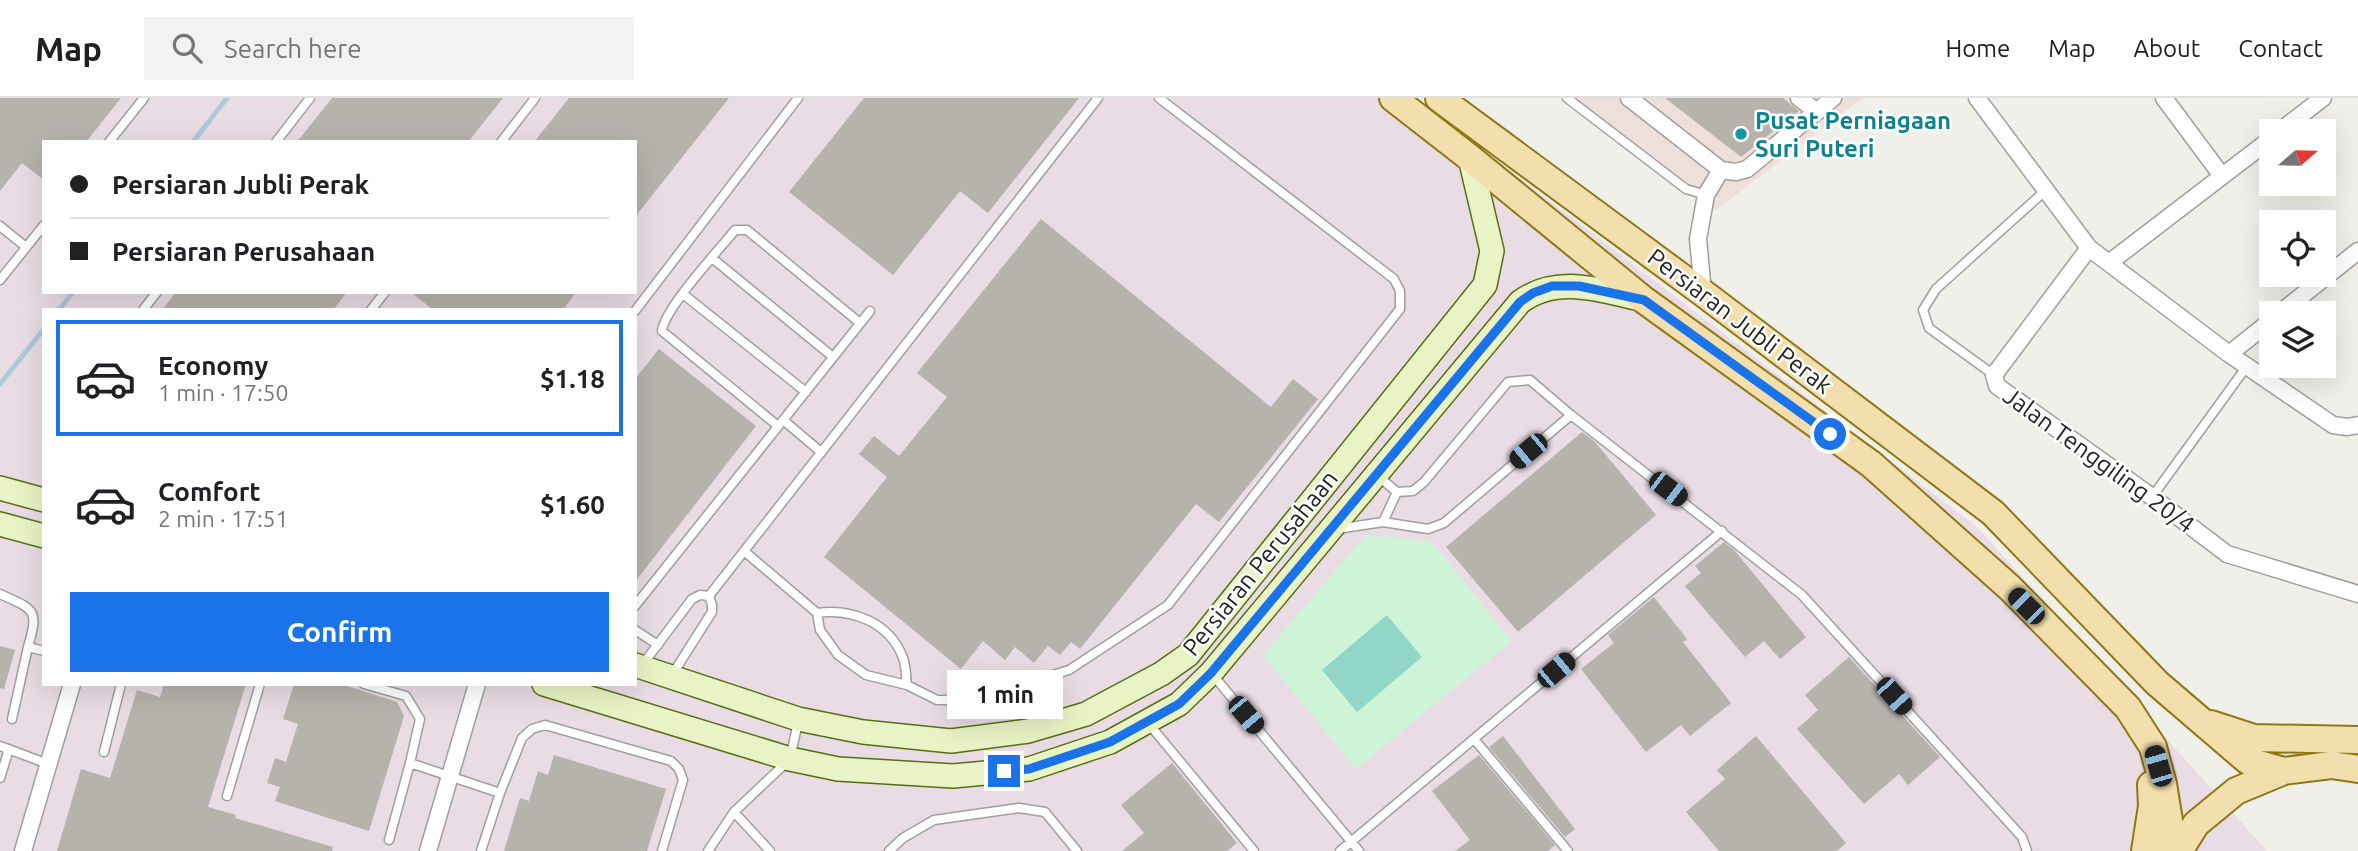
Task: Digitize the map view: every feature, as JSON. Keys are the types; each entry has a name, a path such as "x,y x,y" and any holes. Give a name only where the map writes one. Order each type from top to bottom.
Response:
{"main road":[{"name":"Persiaran Jubli Perak","path":"1393,98 1644,300 1871,464 2010,589 2128,708 2143,732 2152,747 2163,785 2170,827 2169,851"},
{"name":"Persiaran Jubli Perak","path":"1439,98 1703,293 1993,513 2157,683 2248,761 2284,771"},
{"name":"Persiaran Perusahaan","path":"638,666 799,719 863,732 951,741 1028,731 1086,714 1161,674 1188,655 1485,285 1492,251 1470,158"},
{"name":"Persiaran Perusahaan","path":"551,686 790,759 838,769 953,776 1029,769 1110,742 1179,704 1211,673 1520,302 1533,293 1552,286 1579,286 1644,300"},
{"path":"0,488 42,499"},
{"path":"0,524 42,535"},
{"path":"2199,720 2254,738 2358,740"},
{"path":"2143,732 2151,773 2152,806 2145,851"},
{"path":"2179,851 2196,824 2236,791 2284,771 2331,765 2358,769"}],"street":[{"path":"1629,98 1721,170 1736,172 1747,169 1833,98"},
{"path":"1799,98 1817,112"},
{"path":"1977,98 2089,248 2229,354 2333,425 2347,428 2358,425"},
{"path":"2164,98 2222,176"},
{"path":"2296,119 2323,98"},
{"path":"2110,262 2259,148"},
{"path":"1703,293 1698,239 1706,195 1721,170"},
{"name":"Jalan Tenggiling 20/4","path":"2089,248 1994,375 1997,386 2227,554 2358,594"},
{"path":"2295,301 2358,251"},
{"path":"2229,354 2259,330"},
{"path":"23,851 71,686"},
{"path":"428,851 476,686"}],"lane":[{"path":"111,140 144,98"},
{"path":"278,140 310,98"},
{"path":"503,140 535,98"},
{"path":"637,308 798,98"},
{"path":"709,596 1098,98"},
{"path":"744,551 817,613 820,630 838,655 866,676 907,685 937,699 970,700 1069,670 1168,605 1400,309 1399,291 1394,279 1159,98"},
{"path":"1567,98 1686,189 1706,195"},
{"path":"1994,375 1928,328 1923,310 1936,289 2046,190"},
{"path":"0,226 26,247"},
{"path":"0,280 42,227"},
{"path":"821,453 662,331 663,323 735,230 747,230 860,323"},
{"path":"712,258 833,357"},
{"path":"145,308 155,294"},
{"path":"683,294 806,392"},
{"path":"637,603 870,311"},
{"path":"2152,497 2247,366"},
{"path":"1377,475 1397,492 1413,491 1424,482 1508,382 1530,380 1802,595 2022,837 2027,851"},
{"path":"1330,530 1383,522 1428,529 1444,523 1571,415"},
{"path":"1383,522 1397,492"},
{"path":"1340,851 1722,531"},
{"path":"0,594 21,604 31,612 35,622 12,719"},
{"path":"638,666 658,645 692,599 700,595 709,596"},
{"path":"671,676 712,612 709,596"},
{"path":"817,613 834,610 857,614 891,636 903,658 907,685"},
{"path":"637,631 658,645"},
{"path":"28,647 42,650"},
{"path":"1211,673 1359,851"},
{"path":"104,752 117,686"},
{"path":"227,796 259,686"},
{"path":"371,686 406,696 421,719 389,840"},
{"path":"713,849 734,812 790,759 799,719"},
{"path":"1147,721 1254,851"},
{"path":"481,851 522,738 532,729 545,725 671,761 679,769 684,780 663,851"},
{"path":"1474,739 1568,851"},
{"path":"0,778 4,748 48,764"},
{"path":"410,763 500,793"},
{"path":"889,851 903,838 934,820 1019,808 1045,813 1077,851"},
{"path":"734,812 770,851"}],"shaded area":[{"path":"0,98 1415,98 1977,527 2267,851 0,851"},
{"path":"1566,98 1863,98 1716,210"}],"green space":[{"path":"1366,535 1432,542 1512,641 1356,769 1263,655"},
{"path":"1387,615 1422,657 1357,712 1322,670"}],"building":[{"path":"0,98 121,98 88,140 42,140 42,178 22,163 0,191"},
{"path":"332,98 503,98 470,140 299,140"},
{"path":"569,98 729,98 637,214 637,140 536,140"},
{"path":"864,98 1079,98 988,213 960,191 893,275 789,192"},
{"name":"Pusat Perniagaan Suri Puteri","path":"1665,98 1783,98 1799,111 1741,157"},
{"path":"1041,219 1271,407 1293,379 1318,399 1219,522 1196,504 1080,649 1071,642 1060,655 1048,646 1034,663 1015,647 1005,660 983,641 961,669 824,557 887,477 859,454 874,436 899,456 947,397 917,373"},
{"path":"174,294 345,294 335,308 164,308"},
{"path":"413,294 575,294 564,308 431,308"},
{"path":"659,349 756,426 637,579 637,376"},
{"path":"1582,432 1595,442 1656,515 1518,632 1446,547"},
{"path":"1724,542 1734,550 1806,637 1780,659 1764,641 1745,657 1685,586 1701,573 1695,566"},
{"path":"1654,597 1687,639 1683,642 1731,703 1690,736 1681,725 1646,752 1581,669 1614,643 1608,635"},
{"path":"0,646 15,650 4,689 0,688"},
{"path":"1849,657 1940,757 1908,785 1899,774 1864,804 1797,729 1818,710 1805,695"},
{"path":"163,686 245,686 208,807 236,815 235,818 333,847 332,851 57,851 81,769 110,778 137,690 160,697"},
{"path":"293,686 347,686 397,702 404,716 369,831 275,801 280,787 267,783 275,758 286,762 298,724 283,719"},
{"path":"1503,736 1575,829 1565,837 1489,747"},
{"path":"1756,736 1846,843 1837,851 1719,851 1686,812 1725,779 1717,770"},
{"path":"554,755 666,789 647,851 504,851 520,798 529,801 538,771 548,775"},
{"path":"1479,755 1555,845 1548,851 1455,851 1470,840 1432,791"},
{"path":"1172,763 1237,843 1227,851 1122,851 1144,833 1121,805"}],"waterway":[{"path":"195,140 227,98"},
{"path":"61,308 71,294"},
{"path":"0,384 42,332"}],"place":[{"name":"Pusat Perniagaan Suri Puteri","path":"1741,134"}],"route":[{"path":"1004,771 1029,769 1110,742 1179,704 1211,673 1520,302 1533,293 1552,286 1579,286 1644,300 1830,434"}]}
